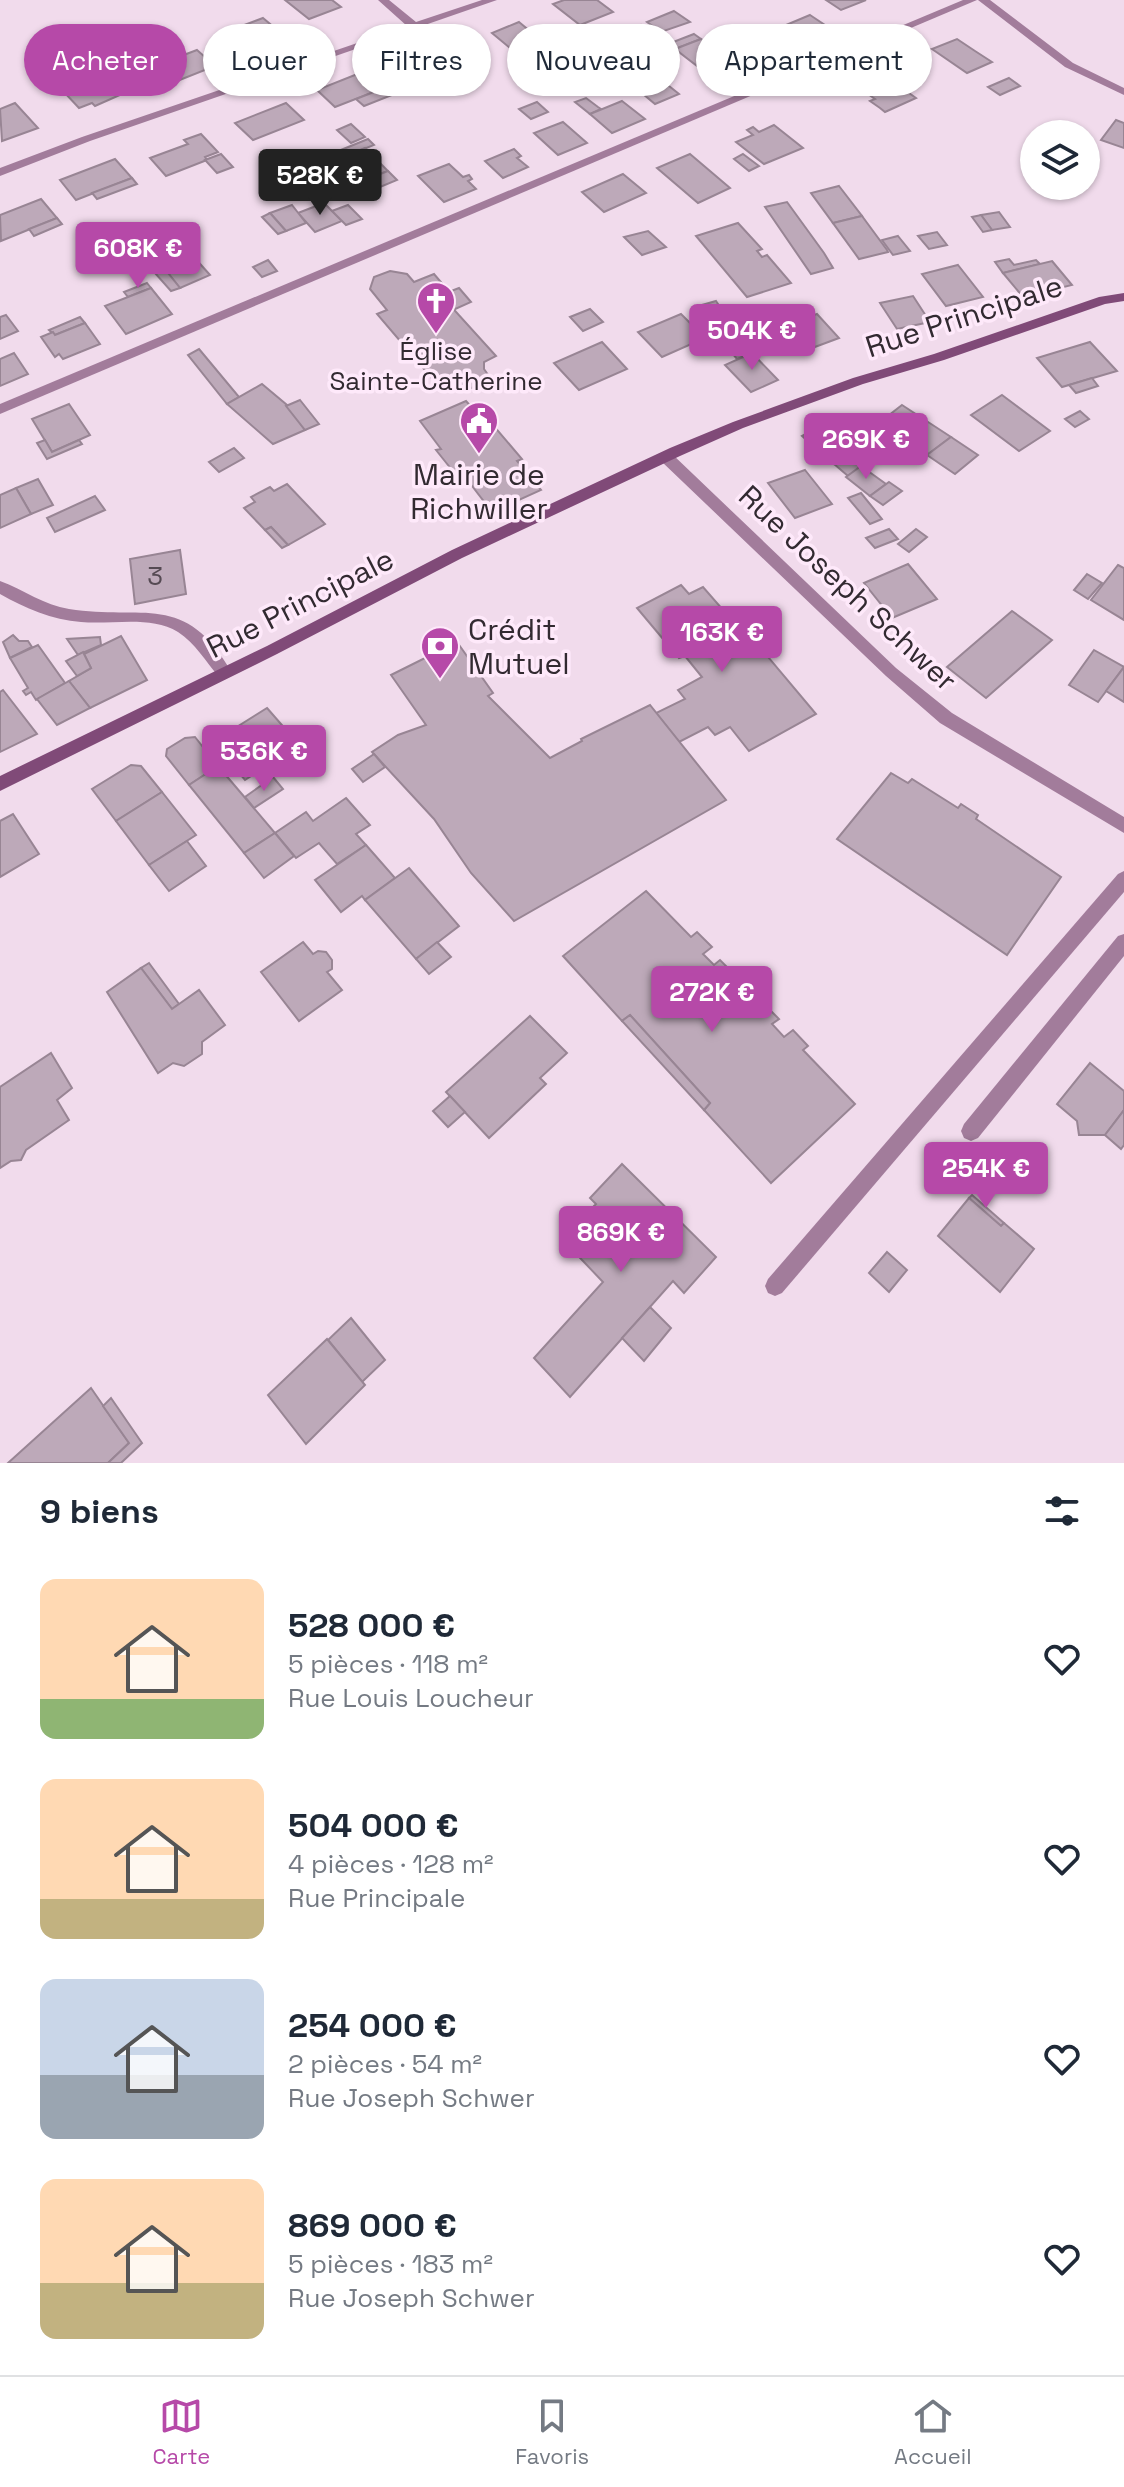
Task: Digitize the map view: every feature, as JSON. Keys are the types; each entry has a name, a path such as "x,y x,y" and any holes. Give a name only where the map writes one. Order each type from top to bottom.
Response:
{"main road":[{"name":"Rue Principale","path":"0,784 479,543 738,425 858,381 939,357 1103,300 1124,297"}],"street":[{"path":"383,0 411,24"},
{"path":"424,24 492,0"},
{"path":"0,409 972,0"},
{"path":"983,0 1069,65 1124,92"},
{"path":"0,172 352,49"},
{"name":"Rue Joseph Schwer","path":"666,457 891,672 946,718 1124,826"},
{"path":"0,587 41,607 78,616 147,616 179,625 202,644 224,673"},
{"path":"775,1286 1124,879"},
{"path":"971,1131 1124,942"}],"building":[{"path":"285,0 332,0 341,7 309,19"},
{"path":"564,0 597,0 613,12 579,24 553,4"},
{"path":"826,0 866,0 841,10"},
{"path":"674,11 690,22 680,25 647,22"},
{"path":"810,15 824,24 788,24"},
{"path":"263,18 270,24 247,24"},
{"path":"507,27 507,46 492,33"},
{"path":"696,35 696,41 680,47 680,39"},
{"path":"957,39 992,62 967,73 932,49"},
{"path":"696,41 696,65 680,53 680,47"},
{"path":"197,50 203,55 203,71 187,77 187,54"},
{"path":"352,76 352,96 363,96 335,107 323,96 336,96 336,82"},
{"path":"1009,78 1020,86 1000,95 988,87"},
{"path":"68,96 118,96 95,106 92,103 79,108"},
{"path":"364,96 389,96 364,106 356,99"},
{"path":"645,96 674,96 655,104"},
{"path":"871,96 916,98 885,112 870,101 875,99"},
{"path":"586,98 601,109 590,114 575,102"},
{"path":"622,101 645,119 612,133 590,114"},
{"path":"537,102 548,112 531,119 519,109"},
{"path":"15,103 38,128 2,141 0,109"},
{"path":"286,103 304,120 253,140 235,123"},
{"path":"1116,120 1124,123 1124,148 1101,140"},
{"path":"563,122 587,143 558,155 534,133"},
{"path":"351,124 365,137 351,143 337,130"},
{"path":"774,125 803,148 764,164 736,142 753,135 747,130 753,127 759,132"},
{"path":"201,134 218,152 205,157 207,160 166,176 150,158 188,144 184,140"},
{"path":"368,139 374,145 336,160 331,154"},
{"path":"365,148 376,159 347,171 336,160"},
{"path":"514,149 521,156 517,158 528,167 503,178 485,161"},
{"path":"221,154 233,167 217,173 205,160"},
{"path":"331,154 347,171 327,179 310,162"},
{"path":"690,154 730,188 698,203 657,168"},
{"path":"743,154 759,166 749,171 734,159"},
{"path":"115,159 132,178 76,200 60,180"},
{"path":"376,159 388,171 359,182 347,171"},
{"path":"449,164 463,177 469,175 472,179 468,181 476,189 444,202 418,176"},
{"path":"388,171 397,180 368,192 359,182"},
{"path":"623,174 646,193 604,212 582,192"},
{"path":"132,178 137,184 97,199 92,193"},
{"path":"839,186 862,216 833,223 811,193"},
{"path":"41,199 57,218 1,241 0,215"},
{"path":"787,202 833,268 811,274 765,207"},
{"path":"324,203 342,221 315,232 298,213"},
{"path":"292,205 306,223 286,231 270,213"},
{"path":"348,205 362,219 346,225 332,211"},
{"path":"999,212 1010,227 992,230 981,215"},
{"path":"270,213 286,231 278,234 262,217"},
{"path":"981,215 992,230 983,232 972,217"},
{"path":"862,216 888,252 859,259 833,223"},
{"path":"57,218 62,224 34,236 29,229"},
{"path":"738,223 762,249 757,251 762,257 767,255 791,283 747,297 696,236"},
{"path":"648,231 666,247 642,255 624,237"},
{"path":"937,232 947,245 929,249 918,236"},
{"path":"898,236 910,251 893,255 882,240"},
{"path":"176,239 182,246 158,255 152,248"},
{"path":"183,245 193,256 166,267 156,256"},
{"path":"193,256 210,275 180,288 164,268"},
{"path":"1009,259 1014,265 1036,260 1040,264 1003,273 995,262"},
{"path":"268,260 277,271 262,277 253,267"},
{"path":"1052,261 1072,285 1023,297 1003,273"},
{"path":"958,265 983,297 946,306 922,274"},
{"path":"164,268 180,288 171,291 154,272"},
{"name":"Église Sainte-Catherine","path":"390,271 407,274 414,282 434,274 446,288 437,291 496,356 484,362 484,369 491,379 467,390 455,377 436,383 377,314 387,310 370,289 374,277"},
{"path":"147,283 151,288 128,297 124,292"},
{"path":"151,288 172,314 126,334 105,306"},
{"path":"459,288 471,302 453,310 441,295"},
{"path":"913,296 930,322 897,329 880,303"},
{"path":"716,301 722,310 704,314 698,306"},
{"path":"762,307 775,322 753,330 740,314"},
{"path":"590,309 603,322 583,331 570,317"},
{"path":"722,310 728,319 710,324 704,314"},
{"path":"681,314 705,338 662,357 638,332"},
{"path":"817,314 839,338 796,354 786,344 777,347 765,333"},
{"path":"6,315 18,331 0,339 0,317"},
{"path":"80,317 85,323 55,335 49,330"},
{"path":"728,319 735,329 717,334 710,324"},
{"path":"85,323 100,344 63,359 59,354 55,357 41,337 53,332 55,335"},
{"path":"735,329 741,338 722,342 717,334"},
{"path":"741,338 752,353 737,359 724,343"},
{"path":"602,342 627,369 579,390 554,363"},
{"path":"1090,342 1117,371 1062,387 1037,358"},
{"path":"199,349 239,397 227,404 188,355"},
{"path":"14,353 28,374 0,386 0,359"},
{"path":"752,353 778,380 751,392 725,365"},
{"path":"1092,378 1098,386 1076,393 1069,385"},
{"path":"262,384 287,405 305,430 273,444 227,404"},
{"path":"1002,395 1050,431 1019,451 971,415"},
{"path":"300,400 319,424 305,430 286,406"},
{"name":"Mairie de Richwiller","path":"466,401 489,427 493,425 522,459 517,461 541,490 492,512 469,482 464,485 436,450 441,449 420,421"},
{"path":"69,404 90,435 52,452 32,419"},
{"path":"902,405 951,437 927,455 879,423"},
{"path":"1080,411 1089,419 1075,427 1065,419"},
{"path":"826,423 858,451 834,464 802,436"},
{"path":"951,437 978,455 955,474 927,455"},
{"path":"45,440 52,452 79,440 82,444 47,459 37,443"},
{"path":"234,448 244,458 219,472 209,462"},
{"path":"858,451 870,461 848,476 834,464"},
{"path":"861,466 886,484 870,496 846,477"},
{"path":"805,470 832,504 795,518 768,483"},
{"path":"38,479 53,505 31,514 16,488"},
{"path":"889,482 902,491 883,505 870,496"},
{"path":"287,484 325,524 288,545 271,527 265,530 244,508 255,502 251,497 270,487 274,491"},
{"path":"16,488 31,514 0,528 0,495"},
{"path":"861,493 882,519 870,524 848,498"},
{"path":"95,496 105,510 55,532 47,518"},
{"path":"271,527 288,545 282,548 265,530"},
{"path":"889,529 898,539 875,548 866,538"},
{"path":"916,529 927,537 909,552 898,544"},
{"path":"180,550 186,594 135,604 130,559"},
{"path":"908,564 937,599 892,618 864,583"},
{"path":"1118,565 1124,568 1124,620 1091,600"},
{"path":"1087,574 1102,583 1088,599 1074,590"},
{"path":"681,585 689,594 703,587 738,627 733,629 751,649 758,645 816,714 749,751 730,727 715,735 708,727 679,742 656,713 685,699 678,690 702,677 685,656 679,658 637,608"},
{"path":"1012,611 1052,640 986,698 947,667"},
{"path":"13,635 19,641 28,641 32,647 10,658 3,642"},
{"path":"121,636 147,680 90,708 69,681 91,668 84,654"},
{"path":"100,637 101,645 78,655 67,639"},
{"path":"457,642 493,693 488,696 550,758 650,705 726,800 514,921 471,873 434,819 372,752 398,735 426,725 391,675"},
{"path":"38,645 65,683 36,700 31,692 26,695 23,691 28,688 10,658"},
{"path":"1094,650 1124,667 1098,702 1069,685"},
{"path":"83,652 91,668 77,676 66,661"},
{"path":"1124,667 1124,702 1106,691"},
{"path":"69,681 90,708 57,725 37,699"},
{"path":"3,690 37,734 0,752 0,692"},
{"path":"267,708 295,740 275,753 279,758 245,780 213,742"},
{"path":"195,737 218,766 189,785 166,756 167,749 185,738"},
{"path":"374,754 385,767 363,782 352,769"},
{"path":"131,765 141,766 162,792 116,821 92,789"},
{"path":"218,766 275,833 244,853 189,785"},
{"path":"891,773 908,783 912,779 958,808 961,804 978,815 976,819 1061,877 1007,955 837,839"},
{"path":"273,777 283,789 254,808 245,797"},
{"path":"162,792 196,835 149,865 116,821"},
{"path":"346,798 370,825 356,834 366,845 337,864 319,843 296,858 275,833 306,812 313,821"},
{"path":"13,814 39,854 0,877 0,821"},
{"path":"275,833 294,856 264,878 244,853"},
{"path":"187,841 206,866 169,891 149,865"},
{"path":"366,845 395,878 365,900 362,896 341,912 315,880"},
{"path":"409,868 459,926 416,959 365,900"},
{"path":"646,891 691,937 697,932 712,947 703,954 714,965 720,960 779,1019 772,1024 784,1037 793,1030 808,1046 803,1050 855,1104 771,1183 704,1110 710,1103 630,1015 622,1021 563,956"},
{"path":"303,942 313,954 326,952 332,960 332,969 327,972 342,990 299,1021 261,972"},
{"path":"437,942 451,957 429,974 416,959"},
{"path":"149,963 179,1004 172,1009 141,968"},
{"path":"141,968 172,1009 199,990 225,1025 202,1042 202,1054 184,1066 173,1063 158,1073 107,992"},
{"path":"630,1015 710,1103 704,1110 622,1021"},
{"path":"530,1016 567,1053 540,1078 546,1084 489,1138 446,1092"},
{"path":"51,1053 72,1088 57,1100 69,1120 26,1150 21,1160 11,1161 0,1168 0,1087"},
{"path":"1090,1063 1124,1091 1124,1110 1105,1135 1079,1135 1077,1121 1057,1104"},
{"path":"450,1096 465,1112 448,1127 433,1111"},
{"path":"1124,1110 1124,1145 1121,1149 1105,1135"},
{"path":"622,1164 716,1257 684,1293 673,1281 570,1397 534,1358 603,1282 562,1239 596,1204 590,1198"},
{"path":"972,1195 1004,1223 1001,1226 969,1198"},
{"path":"969,1198 1034,1249 1000,1292 938,1236"},
{"path":"887,1252 907,1270 889,1292 869,1273"},
{"path":"650,1307 671,1328 644,1361 622,1338"},
{"path":"351,1318 385,1360 362,1382 328,1340"},
{"path":"327,1339 365,1385 306,1444 268,1395"},
{"path":"91,1388 129,1443 108,1463 8,1463"},
{"path":"111,1398 142,1443 121,1463 108,1463 129,1443 103,1406"}],"place":[{"name":"Église Sainte-Catherine","path":"436,335"},
{"name":"Mairie de Richwiller","path":"479,455"},
{"name":"Crédit Mutuel","path":"440,680"}]}
